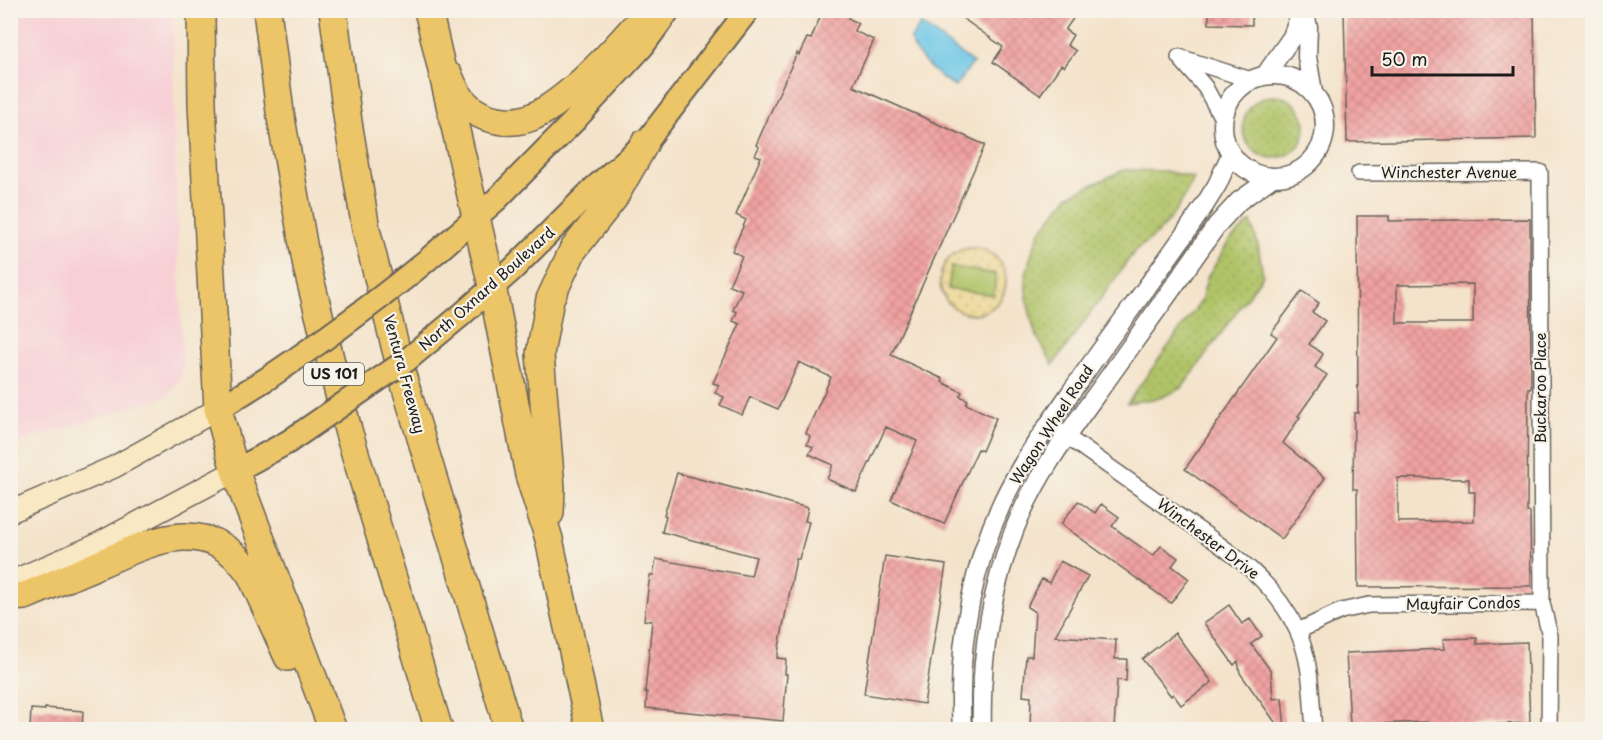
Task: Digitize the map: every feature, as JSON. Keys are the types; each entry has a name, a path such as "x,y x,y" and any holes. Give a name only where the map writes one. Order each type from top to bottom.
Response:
{"highway":[{"path":"201,10 202,104 218,409 235,471 333,729"},
{"name":"US 101","path":"267,10 280,111 307,267 348,430 439,729"},
{"name":"Ventura Freeway","path":"333,10 348,122 366,229 403,378 509,729"},
{"path":"428,10 492,286 530,476 549,539 590,729"},
{"path":"436,51 453,86 466,104 484,116 504,122 526,119 544,111 601,64 649,10"},
{"path":"549,539 551,488 540,354 550,298 573,250 613,200 645,143"},
{"path":"10,597 25,596 150,542 187,536 214,542 235,556 251,575 316,719 323,729"}],"main road":[{"path":"10,512 114,467 218,409 342,328 395,287 475,218 573,122 642,47 669,10"},
{"name":"North Oxnard Boulevard","path":"10,582 92,546 288,442 407,360 460,316 593,189 645,143 748,10"}],"street":[{"path":"1303,10 1308,27 1307,57 1313,92 1324,121 1323,139 1312,159 1300,169 1283,176 1256,174 1243,166 1231,154 1222,130 1223,120 1229,104 1238,91 1259,77 1292,37 1303,10"},
{"path":"1223,120 1205,87 1179,57 1259,77 1285,75 1300,82 1313,92"},
{"name":"Wagon Wheel Road","path":"962,729 961,684 964,639 975,580 983,552 1003,502 1021,466 1049,424 1217,185 1231,154"},
{"name":"Winchester Avenue","path":"1359,173 1540,172"},
{"name":"Buckaroo Place","path":"1540,172 1542,603"},
{"name":"Wagon Wheel Road","path":"982,729 981,704 987,636 993,600 1015,527 1039,479 1066,436 1217,225 1239,201 1273,177"},
{"name":"Winchester Drive","path":"1049,424 1250,567 1276,595 1298,631 1307,659 1314,729"},
{"name":"Mayfair Condos","path":"1298,631 1341,611 1369,605 1542,603 1550,636 1550,729"}],"shaded area":[{"path":"11,10 173,11 174,132 183,372 170,395 11,445"}],"green space":[{"path":"1268,96 1280,96 1292,101 1300,109 1305,127 1300,145 1292,153 1280,158 1268,158 1256,153 1248,145 1243,133 1243,121 1248,109 1256,101"},
{"path":"1124,170 1165,171 1194,178 1183,201 1170,219 1135,251 1053,365 1035,333 1027,301 1025,277 1032,252 1040,231 1069,195"},
{"path":"1251,221 1263,275 1182,388 1160,398 1127,403 1201,301 1207,278 1229,241"},
{"path":"951,267 996,274 994,295 948,289"}],"sand":[{"path":"973,248 986,251 996,258 1003,268 1006,281 1003,294 996,304 986,311 973,314 960,311 950,304 943,294 940,281 943,268 950,258 960,251"}],"water":[{"path":"921,24 973,63 955,87 929,66 914,48 910,40"}],"building":[{"path":"823,10 842,10 850,14 848,18 858,23 854,31 874,40 853,86 985,145 891,355 943,379 942,382 962,392 960,396 968,400 966,404 996,418 982,451 978,449 944,524 891,500 917,441 886,427 856,492 827,479 833,465 809,454 813,447 807,444 810,436 806,433 831,377 799,362 778,409 750,397 742,415 720,405 724,397 715,393 719,385 713,383 740,324 733,321 737,312 733,310 742,290 729,285 742,256 732,251 746,220 736,215 761,157 755,155 759,147 756,145 797,53 799,55 807,38 811,39"},
{"path":"951,10 1079,10 1065,30 1073,35 1067,45 1076,51 1064,67 1061,65 1040,95 993,62 1003,47"},
{"path":"1209,10 1252,10 1252,25 1209,24"},
{"path":"1344,10 1534,10 1536,138 1347,142"},
{"path":"1357,216 1389,216 1389,221 1530,219 1531,388 1528,388 1527,512 1530,512 1531,586 1358,587 1357,489 1353,489 1354,413 1358,413","holes":["1473,284 1473,323 1397,323 1397,285","1398,478 1469,479 1469,492 1475,492 1474,521 1398,522"]},
{"path":"1302,291 1319,303 1312,312 1325,321 1309,344 1323,354 1315,367 1327,375 1298,416 1300,417 1283,443 1325,478 1282,539 1185,469 1277,337 1271,333"},
{"path":"677,473 808,508 805,521 809,522 799,559 796,559 777,658 786,659 783,721 646,708 647,692 645,692 652,621 644,620 650,575 653,575 656,559 751,576 756,557 662,532 666,516 664,515"},
{"path":"1078,501 1095,513 1101,504 1119,517 1112,526 1153,556 1161,546 1178,558 1172,566 1189,579 1171,603 1061,524"},
{"path":"885,556 946,565 924,704 864,694"},
{"path":"1060,561 1088,576 1055,636 1116,640 1115,659 1127,659 1126,681 1117,680 1114,729 1030,729 1031,697 1023,696 1026,656 1032,656 1035,612 1027,607 1042,579 1049,583"},
{"path":"1229,605 1242,624 1250,619 1262,636 1251,644 1271,671 1273,699 1282,698 1285,729 1280,729 1240,673 1238,661 1234,665 1204,623"},
{"path":"1175,633 1212,682 1181,705 1173,694 1171,696 1142,659"},
{"path":"1477,638 1477,644 1527,642 1530,723 1427,727 1427,722 1350,725 1346,653 1444,649 1443,639"},
{"path":"45,708 83,711 82,729 30,729 31,709 45,710"}]}
